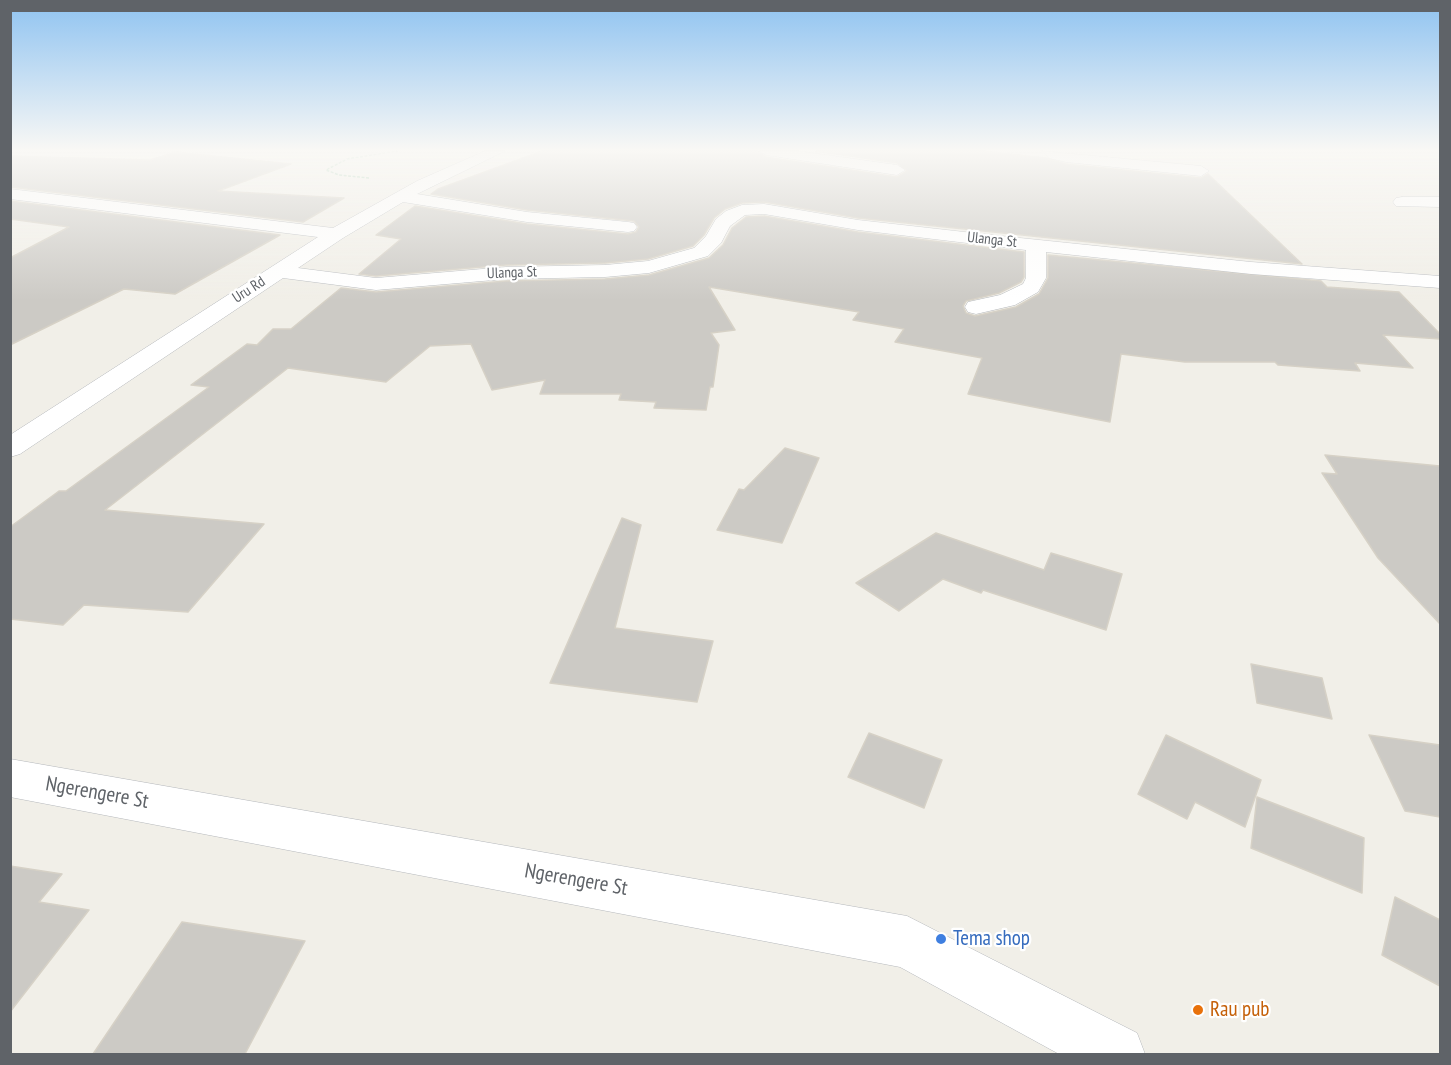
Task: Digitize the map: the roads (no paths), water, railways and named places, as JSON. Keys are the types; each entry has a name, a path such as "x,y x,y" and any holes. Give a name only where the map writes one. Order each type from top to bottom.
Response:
{"street":[{"path":"65,201 336,234"},
{"name":"Uru Rd","path":"10,448 278,271 394,201"},
{"path":"424,201 527,217 628,227"},
{"path":"1402,202 1440,202"},
{"name":"Ulanga St","path":"278,271 376,284 506,273 605,271 650,267 701,252 714,238 727,218 742,210 757,209 868,226 1251,268 1440,282"},
{"path":"975,307 1007,300 1031,288 1036,278 1036,245"},
{"name":"Ngerengere St","path":"10,778 907,942 1116,1054"}],"place":[{"name":"Tema shop","path":"941,939"},
{"name":"Rau pub","path":"1198,1010"}]}
